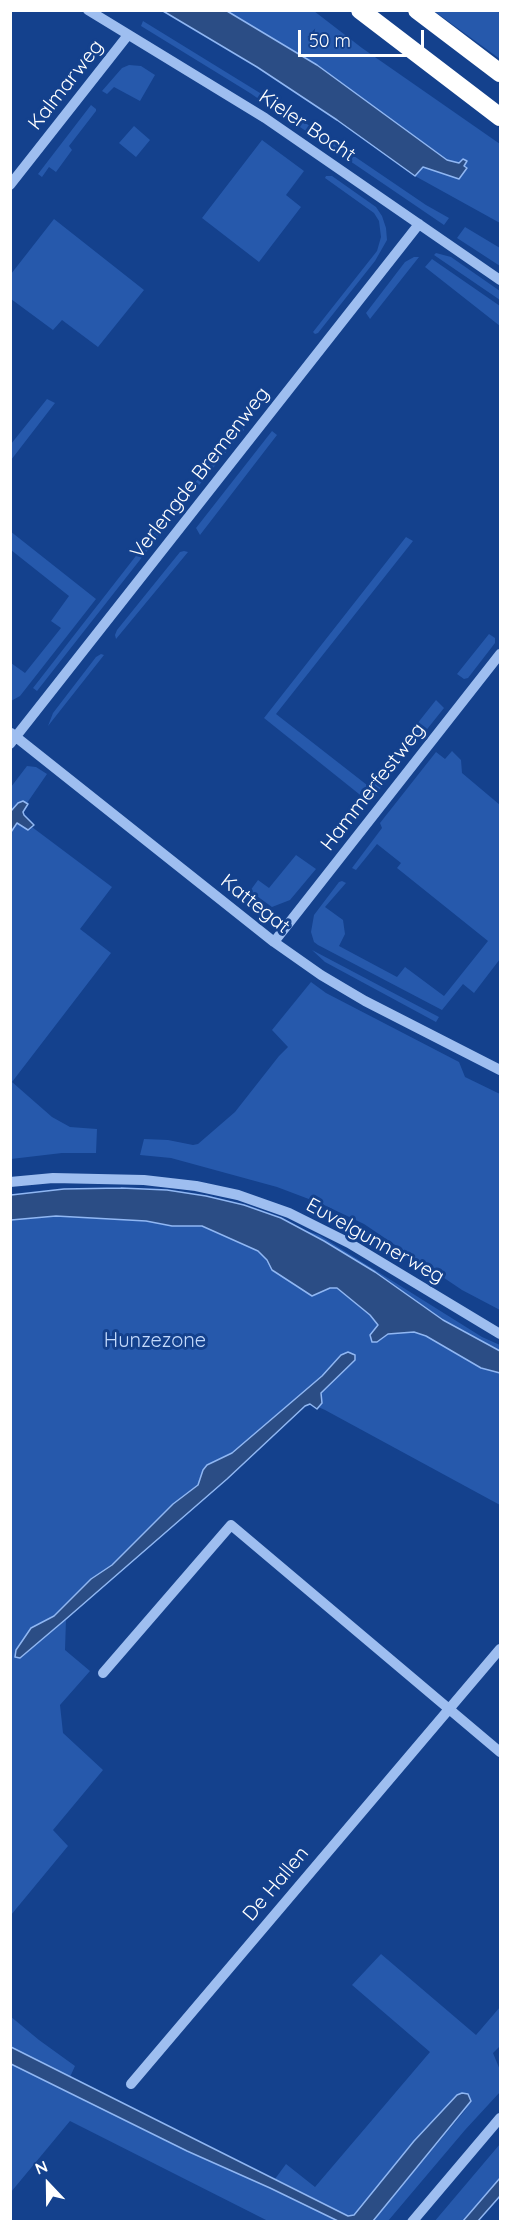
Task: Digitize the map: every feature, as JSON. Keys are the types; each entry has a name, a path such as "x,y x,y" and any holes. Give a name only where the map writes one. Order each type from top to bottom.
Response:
{"highway":[{"path":"360,10 501,117"},
{"path":"417,10 501,73"}],"street":[{"name":"Kieler Bocht","path":"88,10 256,113 501,280"},
{"name":"Kalmarweg","path":"10,185 128,34"},
{"name":"Verlengde Bremenweg","path":"12,738 419,224"},
{"name":"Hammerfestweg","path":"274,942 501,654"},
{"name":"Kattegat","path":"12,738 274,942 321,975 365,1001 501,1070"},
{"name":"Euvelgunnerweg","path":"10,1182 53,1178 144,1180 196,1186 238,1195 289,1213 349,1243 501,1334"},
{"path":"103,1673 231,1525 501,1752"},
{"name":"De Hallen","path":"131,2084 501,1649"},
{"path":"412,2222 501,2118"}],"green space":[{"path":"227,11 314,11 362,48 500,144 500,223 415,176 422,167 467,168 464,166 467,162 447,160 317,65"},
{"path":"434,11 498,11 500,15 500,59"},
{"path":"143,21 273,101 426,205 449,218 444,225 250,93 141,26"},
{"path":"129,65 141,66 155,75 140,101 114,87 107,94 102,91 122,68"},
{"path":"91,105 96,111 69,146 72,150 56,172 49,167 42,177 38,174"},
{"path":"134,126 150,140 136,157 119,143"},
{"path":"262,140 304,171 286,195 301,207 259,262 202,218"},
{"path":"332,176 376,207 386,228 387,240 375,261 315,334 313,332 377,251 381,237 379,221 374,213 325,178"},
{"path":"54,219 144,290 98,347 62,320 53,330 11,299 11,274"},
{"path":"465,227 500,248 500,266 457,238"},
{"path":"436,253 451,257 500,291 500,300 434,255"},
{"path":"419,257 370,319 366,313 405,262"},
{"path":"432,259 500,306 500,326 425,267"},
{"path":"47,399 55,403 11,460 11,444"},
{"path":"242,424 244,430 178,511 175,508"},
{"path":"272,431 277,435 200,535 196,528"},
{"path":"160,525 165,528 37,691 33,688"},
{"path":"10,531 96,599 20,696 11,701 11,663 25,673 61,628 51,621 69,596 11,550"},
{"path":"406,537 413,541 276,714 367,785 384,765 394,772 369,802 264,718"},
{"path":"180,552 188,552 116,639 117,630"},
{"path":"489,634 495,638 495,643 468,678 464,679 457,674"},
{"path":"104,655 48,726 53,713 96,657"},
{"path":"436,700 444,708 416,743 405,739"},
{"path":"452,751 461,760 462,773 500,805 500,959 474,993 463,984 442,1010 318,945 314,942 311,932 314,915 342,881 346,883 325,907 343,920 345,934 339,946 397,977 405,967 444,996 488,941 397,868 401,863 377,844 356,870 352,868 382,828 380,823 436,752 445,759"},
{"path":"27,766 36,767 47,774 27,803 23,801 11,811 11,787"},
{"path":"17,823 28,830 32,827 112,887 80,929 111,953 12,1082 52,1117 70,1127 97,1129 96,1153 62,1153 11,1159 10,832"},
{"path":"296,855 316,869 290,900 272,907 250,891 258,880 269,888"},
{"path":"312,950 439,1017 436,1022 325,962"},
{"path":"311,982 326,993 459,1062 465,1077 500,1094 500,1310 462,1290 364,1224 322,1204 277,1187 171,1158 140,1155 144,1139 198,1144 235,1112 288,1047 272,1030"},
{"name":"Hunzezone","path":"201,1198 319,1235 482,1337 500,1345 500,1505 303,1400 17,1658 20,1658 66,1619 65,1650 90,1671 60,1705 63,1733 103,1770 53,1830 68,1846 11,1915 11,1201"},
{"path":"381,1954 476,2035 500,2007 500,2046 493,2053 500,2070 500,2092 388,2221 373,2221 467,2108 361,2205 354,2215 348,2216 275,2179 286,2164 315,2187 430,2052 352,1985"},
{"path":"10,2016 75,2066 70,2077 11,2047"},
{"path":"11,2064 187,2151 338,2221 268,2221 70,2121 11,2192"},
{"path":"500,2144 500,2178 463,2221 434,2222"}],"shaded area":[{"path":"163,11 227,11 317,65 447,160 459,163 463,159 467,161 464,166 467,168 459,179 423,167 415,176 337,120 257,67"},
{"path":"23,801 28,804 23,812 24,815 34,825 28,830 17,823 11,832 11,811"},
{"path":"64,1189 167,1190 206,1196 244,1205 281,1218 375,1272 443,1320 500,1351 500,1373 481,1368 426,1336 414,1332 388,1334 377,1342 372,1342 370,1335 378,1325 370,1315 337,1288 330,1288 312,1296 272,1270 267,1260 258,1251 202,1226 172,1226 146,1221 56,1216 11,1220 11,1195"},
{"path":"348,1352 355,1355 355,1360 321,1393 322,1403 317,1409 310,1404 305,1406 227,1479 66,1619 20,1658 15,1657 16,1650 31,1628 54,1616 91,1579 112,1565 173,1504 198,1485 207,1465 232,1453 322,1376 341,1355"},
{"path":"11,2047 348,2216 354,2215 414,2141 457,2095 468,2094 471,2101 373,2221 338,2221 187,2151 11,2064"},
{"path":"500,2178 500,2196 478,2221 463,2221"}]}
